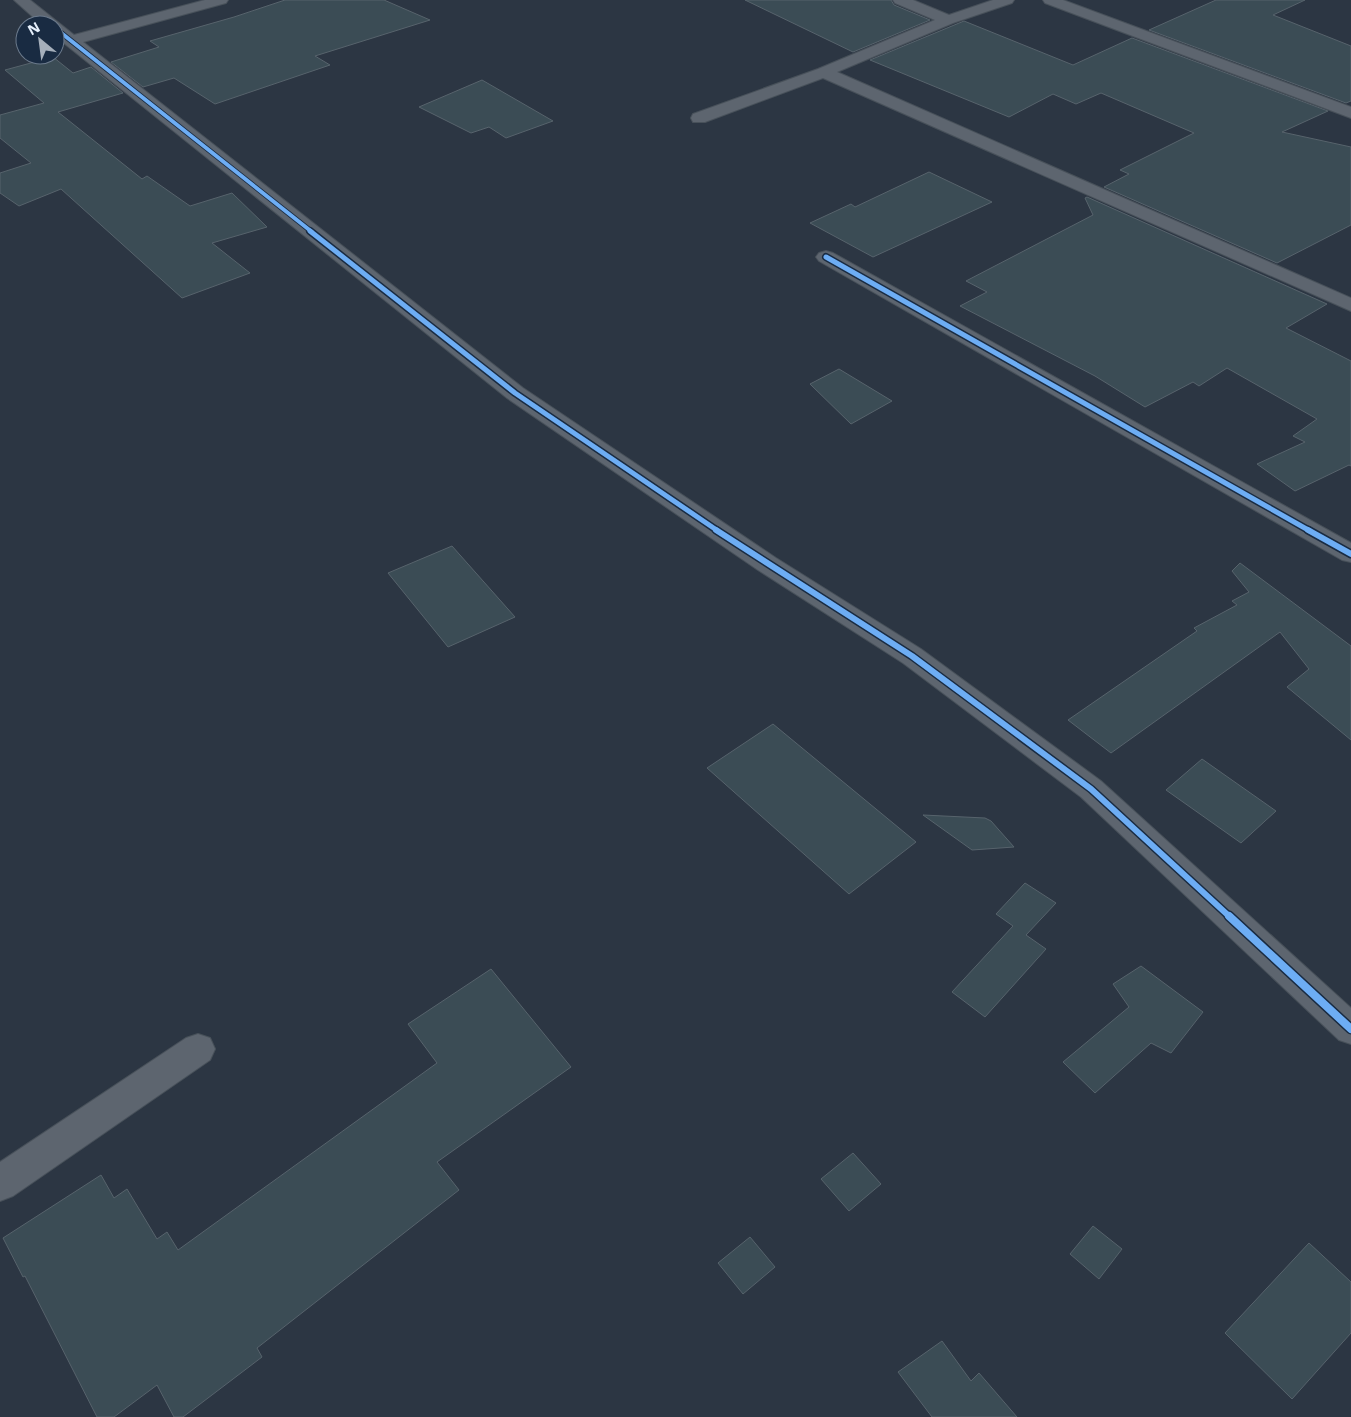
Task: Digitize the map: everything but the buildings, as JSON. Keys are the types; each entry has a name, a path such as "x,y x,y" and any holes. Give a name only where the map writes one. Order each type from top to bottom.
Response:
{"street":[{"path":"20,0 39,15"},
{"path":"65,35 221,0"},
{"path":"900,0 948,20"},
{"path":"698,118 824,72 948,20 1007,0"},
{"path":"1050,0 1351,114"},
{"path":"65,37 514,393 767,564 912,656 1091,789 1351,1028"},
{"path":"824,72 1351,305"},
{"path":"826,257 1351,554"},
{"path":"0,1183 198,1049"}],"cycle path":[{"path":"65,36 515,393 767,564 912,656 1091,789 1351,1029"},
{"path":"826,257 1351,554"}]}
